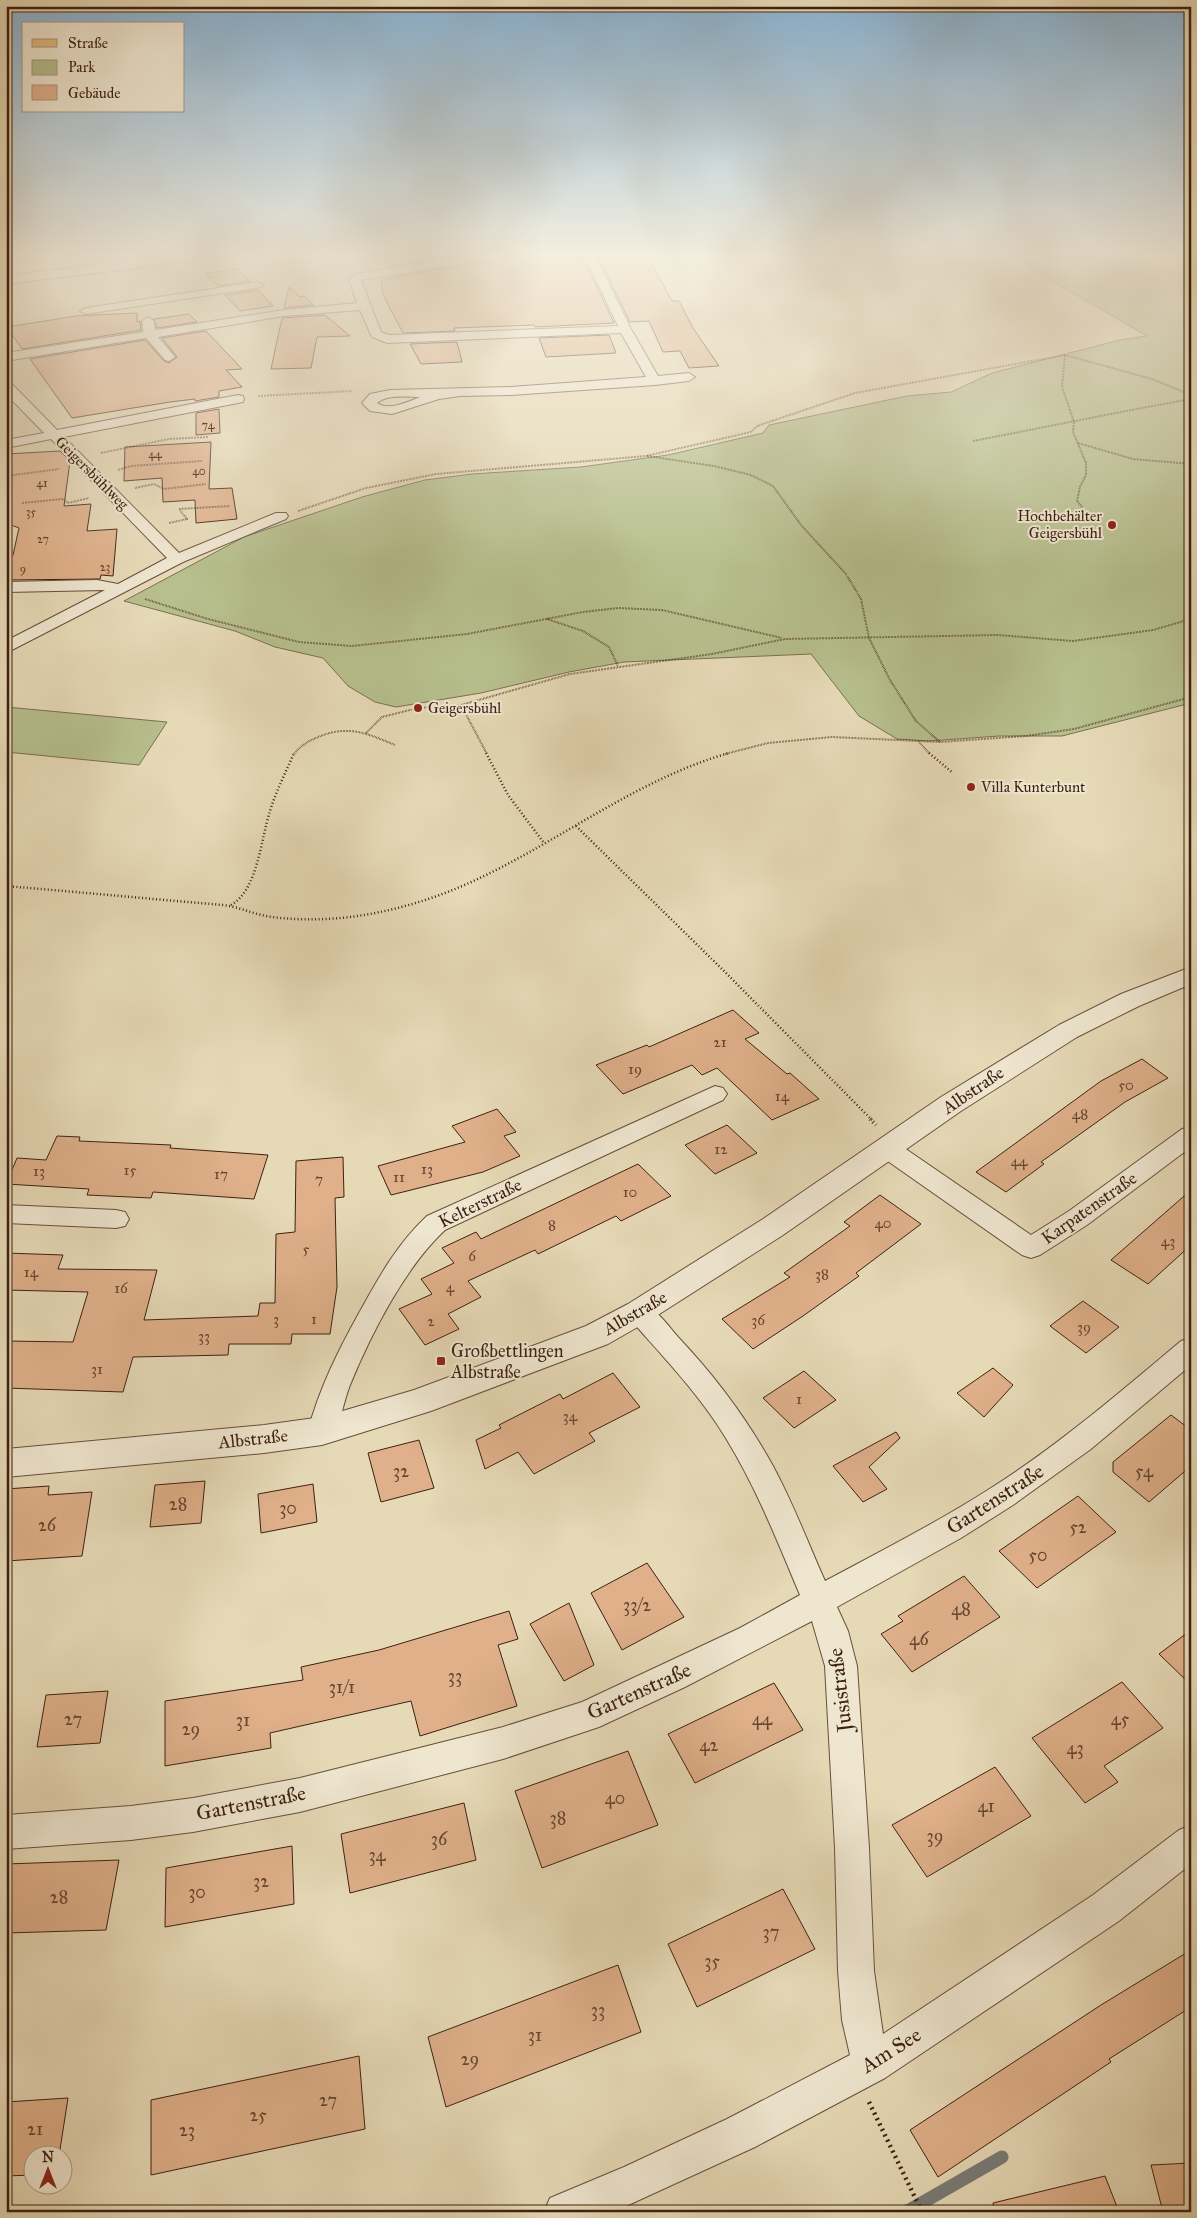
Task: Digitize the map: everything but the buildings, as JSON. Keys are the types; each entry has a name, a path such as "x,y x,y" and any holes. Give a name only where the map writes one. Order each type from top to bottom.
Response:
{"street":[{"path":"643,361 655,381"},
{"path":"381,395 455,394 655,381 689,377"},
{"name":"Geigersbühlweg","path":"6,386 96,475 167,551 178,559"},
{"path":"6,444 238,399"},
{"path":"6,648 178,559 281,516"},
{"path":"6,587 97,585 109,586 118,590"},
{"name":"Albstraße","path":"6,1463 264,1439 322,1431 419,1402 597,1335 638,1312 773,1227 893,1146 951,1104 1068,1031 1130,1000 1191,974"},
{"name":"Kelterstraße","path":"322,1431 340,1373 401,1262 418,1238 436,1223 715,1094"},
{"name":"Karpatenstraße","path":"893,1146 1031,1248 1078,1218 1191,1136"},
{"path":"6,1214 116,1218"},
{"name":"Jusistraße","path":"638,1312 706,1388 738,1431 763,1476 832,1630 842,1666 852,1848 856,1971 861,2020 871,2064"},
{"name":"Gartenstraße","path":"6,1832 131,1823 193,1815 300,1795 503,1743 587,1716 674,1676 820,1601 950,1529 1003,1496 1081,1441 1191,1349"},
{"name":"Am See","path":"564,2212 638,2181 741,2133 871,2064 1106,1908 1191,1842"}],"path":[{"path":"281,516 366,488 436,474 646,456 751,432 757,426 855,393 1035,361"},
{"path":"1064,361 1062,387 1074,422 1073,432 1086,463 1086,475 1080,487 1077,501 1083,508"},
{"path":"1085,361 1152,379 1191,395"},
{"path":"238,399 296,393 370,390 379,391 381,395"},
{"path":"973,441 1074,422 1092,416 1191,399"},
{"path":"6,476 41,472 168,439 208,437"},
{"path":"1077,443 1132,460 1162,464 1191,464"},
{"path":"646,456 714,466 751,475 773,486 801,525 846,574 861,599 869,638 890,680 916,721 940,742"},
{"path":"96,475 131,466 202,461"},
{"path":"22,503 63,499 68,504 115,495 154,484 164,489 206,484"},
{"path":"147,528 187,519 179,509 230,506"},
{"path":"118,590 208,618 299,642 352,646 467,634 583,612 618,608 662,610 785,639"},
{"path":"546,619 583,631 609,647 618,666"},
{"path":"366,734 382,717 418,708 461,705 570,674 712,654 785,639 998,635 1073,641 1154,630 1191,619"},
{"path":"6,886 231,906 269,916 305,920 345,919 391,911 439,896 682,771 726,754 768,743 832,737 940,742 1026,736 1074,729 1191,697"},
{"path":"461,705 508,795 544,843"},
{"path":"231,906 240,900 253,876 270,810 295,752 311,740 329,732 348,730 366,734 395,745"},
{"path":"919,742 933,758 953,773"},
{"path":"576,826 880,1128 893,1146"},
{"path":"871,2064 869,2105 922,2212"}],"green space":[{"path":"1040,361 1191,361 1191,703 1062,736 999,736 929,741 897,739 859,716 811,654 624,662 569,672 481,693 396,707 375,702 348,686 323,658 275,647 235,631 124,601 244,537 362,497 425,480 472,474 581,467 668,455 763,433 769,425 907,396 951,392 992,373"},
{"path":"6,707 167,722 139,765 6,752"}],"waterway":[{"path":"906,2212 1002,2157"}],"place":[{"name":"Hochbehälter Geigersbühl","path":"1112,525"},
{"name":"Geigersbühl","path":"418,708"},
{"name":"Villa Kunterbunt","path":"971,787"},
{"name":"Großbettlingen Albstraße","path":"441,1361"}]}
